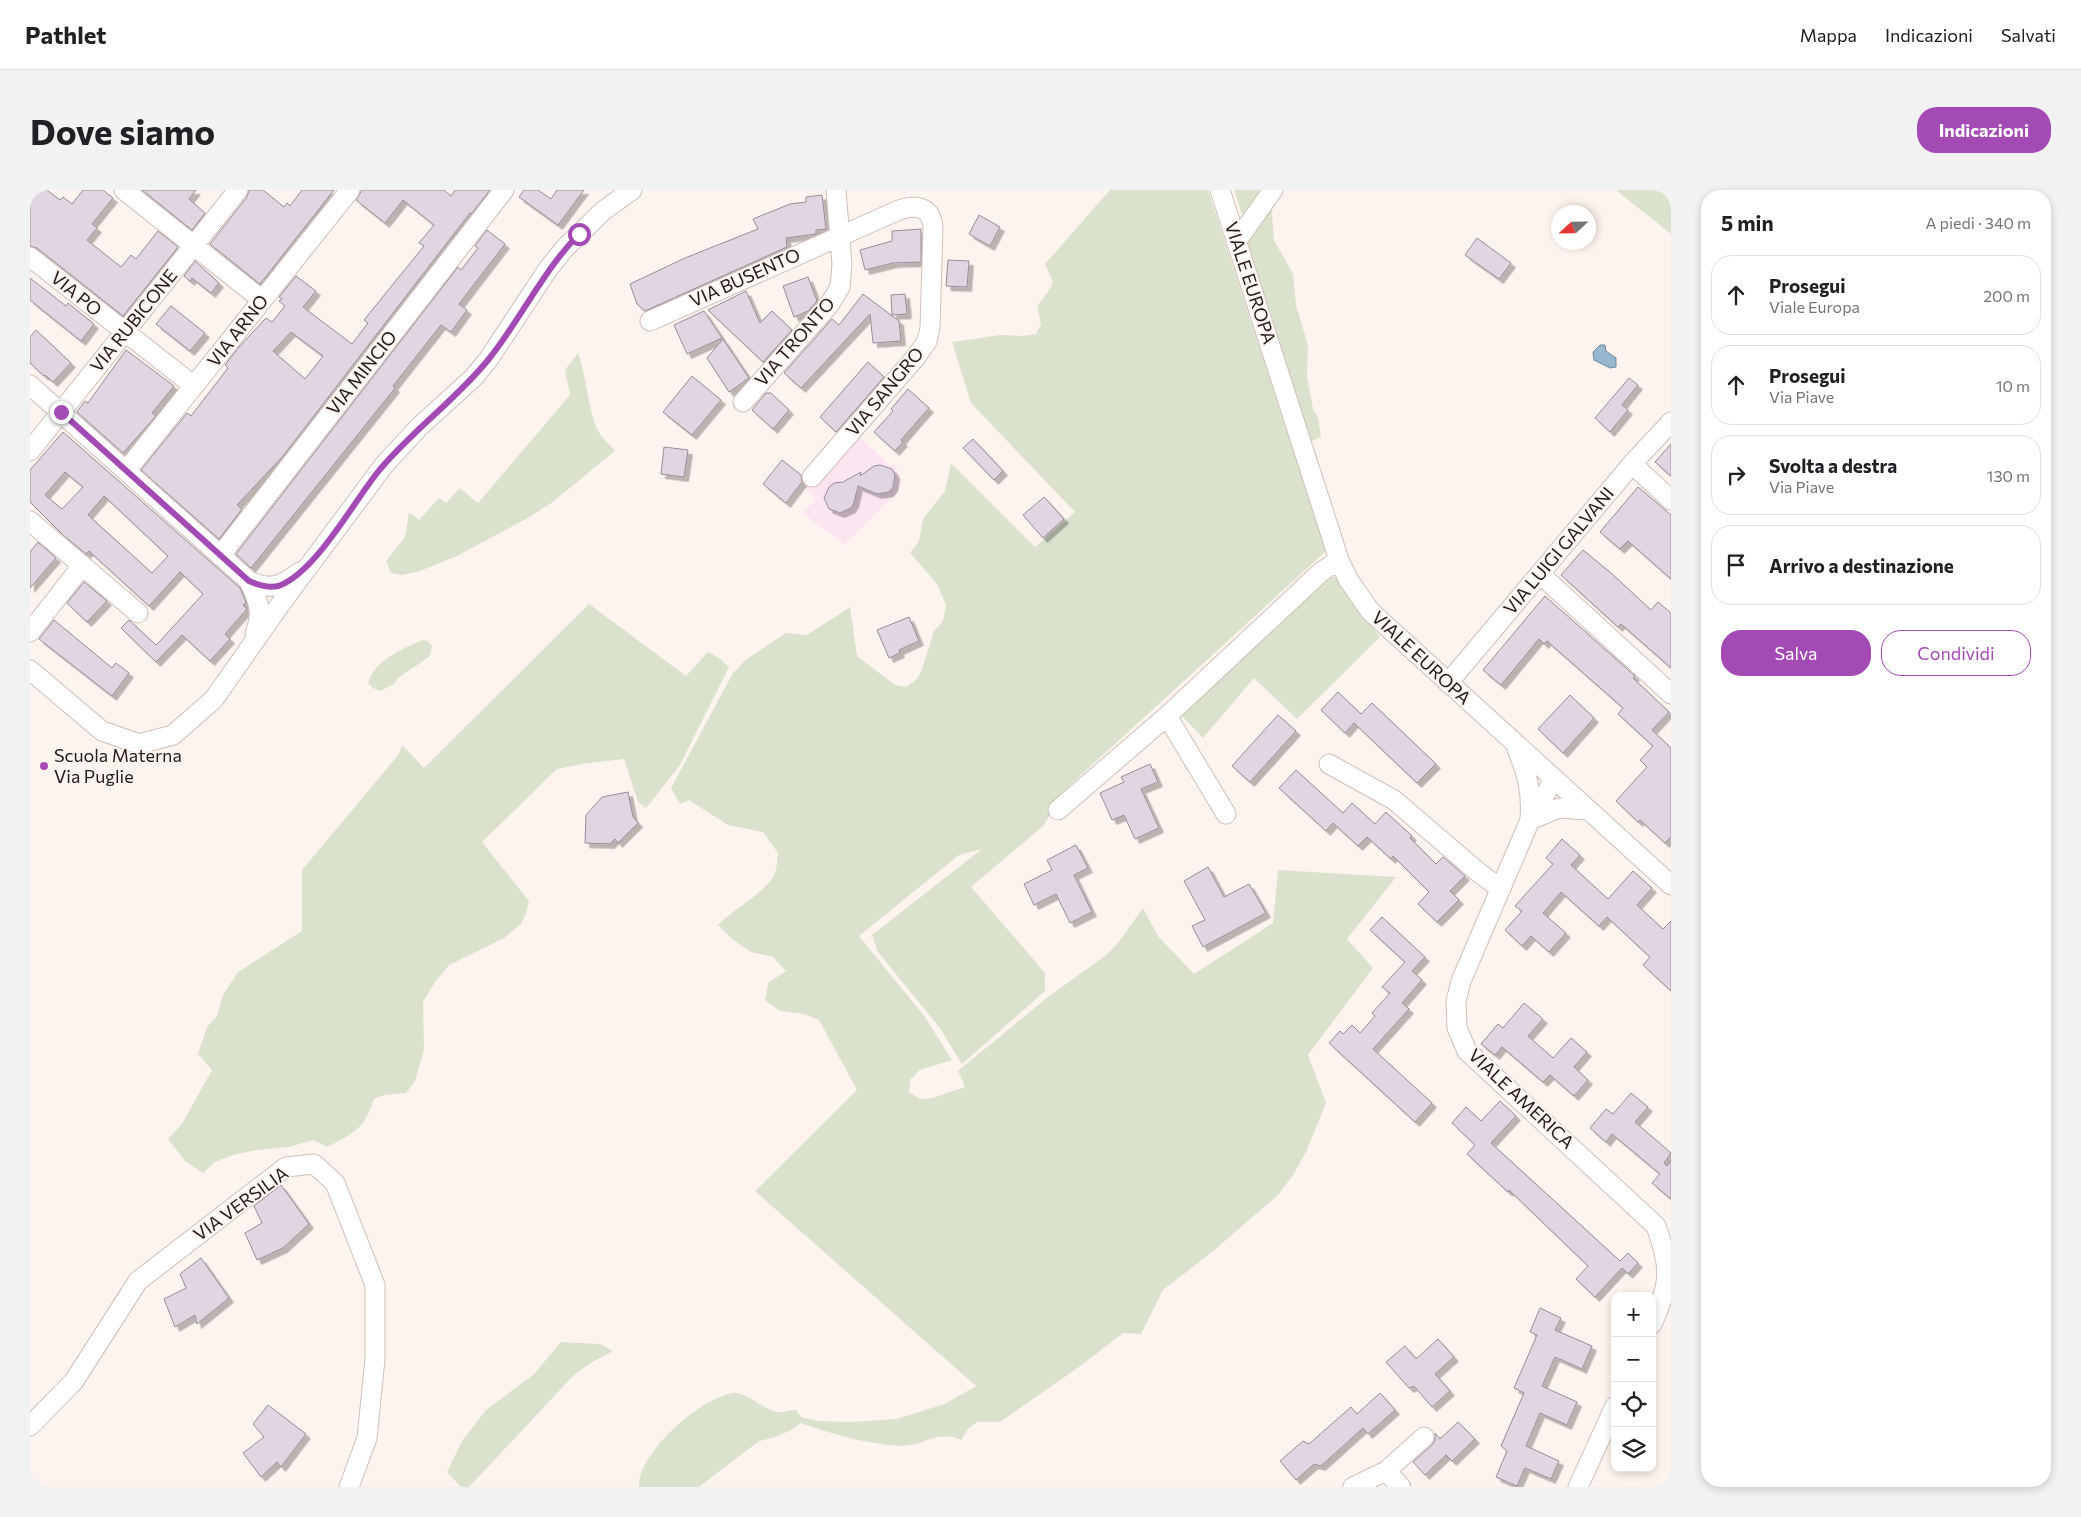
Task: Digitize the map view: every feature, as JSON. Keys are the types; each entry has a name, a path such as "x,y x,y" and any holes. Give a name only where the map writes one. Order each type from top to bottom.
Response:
{"street":[{"path":"124,190 262,300"},
{"name":"VIA RUBICONE","path":"30,451 238,190"},
{"name":"VIA ARNO","path":"126,471 350,190"},
{"name":"VIA MINCIO","path":"220,556 504,190"},
{"path":"30,670 102,730 139,744 173,735 214,699 356,501 397,449 458,393 488,360 548,269 564,249 603,211 632,190"},
{"name":"VIA TRONTO","path":"743,402 835,296 840,287 842,269 836,190"},
{"name":"VIALE EUROPA","path":"1220,190 1339,560 1348,580 1370,611 1671,885"},
{"path":"1236,242 1273,190"},
{"name":"VIA SANGRO","path":"812,476 920,353 927,341 930,328 932,228 930,216 925,210 916,206 905,208 840,235"},
{"name":"VIA BUSENTO","path":"650,322 840,235"},
{"name":"VIA PO","path":"30,257 194,386"},
{"path":"30,384 249,581 258,585 277,586 285,583 311,564"},
{"name":"VIA LUIGI GALVANI","path":"1448,683 1632,464 1671,422"},
{"path":"1632,464 1671,500"},
{"path":"30,521 138,613"},
{"path":"1058,810 1167,716 1321,572 1339,560"},
{"path":"30,632 82,566"},
{"path":"1540,574 1671,694"},
{"path":"249,581 259,603 260,611 259,622 250,649"},
{"path":"1167,716 1226,814"},
{"path":"1514,743 1527,774 1530,790 1530,820 1559,808 1589,810"},
{"path":"1329,764 1394,800 1478,872 1501,889"},
{"name":"VIALE AMERICA","path":"1554,779 1530,820 1461,982 1456,1000 1457,1028 1467,1051 1656,1226 1667,1247 1671,1275 1664,1300 1656,1316"},
{"name":"VIA VERSILIA","path":"30,1426 74,1381 138,1281 286,1167 314,1164 335,1183 375,1285 375,1359 367,1438 349,1487"},
{"path":"1578,1487 1611,1415"},
{"path":"1353,1487 1386,1471 1424,1437"},
{"path":"1386,1471 1401,1487"}],"shaded area":[{"path":"855,433 891,466 894,464 902,481 898,492 845,545 802,513 816,499 805,488"}],"green space":[{"path":"1110,190 1208,190 1326,551 1069,786 1043,826 971,887 1045,973 1045,991 962,1064 939,1027 878,952 872,935 982,849 959,855 859,936 925,1017 952,1060 920,1070 910,1080 909,1092 920,1099 932,1098 965,1087 958,1071 1048,997 1105,956 1118,943 1143,908 1158,936 1194,974 1273,923 1278,870 1396,877 1347,939 1373,968 1308,1055 1326,1103 1306,1152 1293,1175 1278,1195 1212,1252 1163,1290 1141,1334 1123,1333 1079,1367 1000,1422 977,1422 968,1429 961,1440 944,1436 902,1446 850,1438 800,1423 781,1435 759,1441 699,1487 639,1487 641,1474 660,1443 690,1414 722,1396 736,1393 777,1412 796,1410 801,1417 818,1421 851,1422 896,1419 945,1404 976,1386 755,1191 857,1090 819,1020 804,1014 780,1011 765,1000 768,983 786,971 773,957 751,952 732,939 718,925 772,879 776,871 778,853 763,832 728,825 689,800 680,804 671,788 733,673 747,659 786,633 807,635 850,607 857,656 895,685 906,687 916,680 921,672 934,631 943,621 946,605 937,584 910,553 919,541 923,519 945,491 951,463 1035,547 1075,512 971,403 952,342 1001,335 1022,336 1036,334 1041,324 1037,306 1053,282 1045,264"},
{"path":"1234,190 1262,190 1263,192 1242,215"},
{"path":"1616,190 1671,190 1671,234"},
{"path":"1271,201 1274,240 1293,274 1296,305 1308,345 1307,377 1313,409 1318,417 1321,437 1309,442 1244,238"},
{"path":"578,353 597,429 615,451 550,504 526,519 457,556 420,571 402,575 391,573 386,561 405,537 409,512 419,520 439,498 446,503 460,488 478,503 570,395 565,370"},
{"path":"1324,577 1337,577 1380,637 1297,719 1254,678 1203,738 1179,713"},
{"path":"589,604 686,676 708,652 721,659 729,667 680,765 646,808 638,802 624,759 557,769 482,842 529,901 526,913 521,924 504,938 449,965 435,982 423,1002 424,1049 415,1081 406,1093 384,1095 374,1099 362,1124 352,1134 327,1147 313,1140 289,1147 257,1150 233,1155 215,1162 203,1173 185,1161 168,1139 182,1124 212,1070 198,1054 207,1027 217,1016 223,995 238,972 302,931 302,870 399,754 402,745 424,768"},
{"path":"422,640 428,641 432,646 430,656 398,678 394,684 380,691 368,683 383,661"},
{"path":"561,1342 600,1344 613,1351 592,1362 574,1375 469,1487 461,1487 447,1472 462,1441 486,1410 533,1375"}],"water":[{"path":"1600,345 1605,345 1606,351 1616,358 1616,367 1610,368 1594,360 1593,352"}],"building":[{"path":"30,190 47,190 60,200 63,197 72,204 83,190 103,190 113,198 92,224 97,228 87,240 121,267 131,255 136,259 158,231 178,247 123,316 37,248 30,246"},
{"path":"142,190 196,190 189,199 205,213 192,230"},
{"path":"249,190 263,190 284,207 287,203 290,206 302,190 334,190 260,284 210,244 247,197"},
{"path":"362,190 444,190 451,196 455,190 490,190 470,213 283,456 237,505 242,509 219,539 141,470 187,413 191,416 228,368 225,365 239,347 266,318 272,322 285,306 279,301 282,299 279,297 296,276 316,291 303,307 352,344 368,323 364,320 424,246 419,243 434,225 403,200 385,223 356,200","holes":["291,332 323,356 305,379 273,351"]},
{"path":"524,190 538,190 551,199 557,190 584,190 558,225 519,197"},
{"path":"822,195 826,229 816,230 816,234 786,238 787,247 645,311 637,304 630,284 685,258 758,229 753,219 790,204 806,202 806,197"},
{"path":"979,215 1000,227 990,246 969,234"},
{"path":"921,229 921,262 893,263 865,270 860,250 892,241 892,231"},
{"path":"487,230 505,244 459,304 467,310 451,332 441,325 393,386 395,388 251,568 236,554 458,267 461,270 478,248 475,246"},
{"path":"1477,238 1511,263 1499,279 1465,255"},
{"path":"948,260 969,261 967,287 946,286"},
{"path":"195,261 219,283 211,293 192,278 190,281 184,276"},
{"path":"808,277 817,301 808,311 794,317 783,286"},
{"path":"30,278 66,306 68,303 94,324 81,341 30,300"},
{"path":"746,291 760,323 772,311 792,330 763,362 708,310"},
{"path":"863,294 899,321 901,341 873,343 870,314 801,388 784,373 832,319 839,325"},
{"path":"905,294 907,314 892,315 891,295"},
{"path":"171,306 205,333 190,351 156,324"},
{"path":"704,311 722,338 687,354 674,325"},
{"path":"36,330 71,363 53,382 30,363 30,337"},
{"path":"723,339 749,378 729,392 707,358"},
{"path":"126,350 174,386 152,413 156,416 123,453 77,412 85,401 88,403"},
{"path":"868,362 884,377 836,432 820,417"},
{"path":"692,376 721,400 692,435 663,412"},
{"path":"1629,378 1638,385 1622,405 1628,410 1610,432 1595,418"},
{"path":"908,389 929,408 901,440 903,442 895,451 874,432 893,411 891,409"},
{"path":"766,393 771,393 789,410 773,429 752,410"},
{"path":"63,432 240,588 246,602 243,605 247,609 225,634 230,639 210,661 182,635 156,662 121,628 129,620 156,645 203,594 180,572 149,606 89,551 86,554 63,535 30,502 30,470","holes":["65,472 83,487 62,509 45,495","104,496 168,556 152,573 88,515"]},
{"path":"973,439 1003,471 994,480 963,448"},
{"path":"1671,444 1671,476 1655,462"},
{"path":"664,447 688,450 684,477 661,474"},
{"path":"782,460 801,475 802,482 786,503 763,484"},
{"path":"880,465 892,469 895,475 893,487 889,492 877,494 858,486 851,508 840,513 829,509 824,498 829,487 861,472 860,476 874,466"},
{"path":"1638,487 1671,515 1671,579 1628,541 1620,549 1600,532"},
{"path":"1044,497 1064,519 1043,538 1023,515"},
{"path":"38,542 56,558 30,588 30,552"},
{"path":"1583,550 1651,610 1658,602 1671,613 1671,668 1621,624 1618,627 1561,575"},
{"path":"84,582 107,601 87,622 67,603"},
{"path":"1545,596 1635,676 1633,678 1669,712 1652,730 1671,748 1671,837 1665,843 1640,820 1638,822 1616,801 1647,767 1640,760 1653,746 1618,714 1623,708 1547,641 1544,644 1539,639 1501,685 1483,670"},
{"path":"909,617 919,641 899,650 900,653 889,658 877,630"},
{"path":"54,620 112,668 116,663 129,673 112,696 39,639"},
{"path":"1338,692 1361,714 1372,703 1436,764 1417,783 1354,723 1345,733 1321,710"},
{"path":"1570,695 1594,718 1563,753 1538,729"},
{"path":"1278,715 1296,731 1250,782 1232,766"},
{"path":"1150,764 1158,782 1141,789 1159,828 1135,839 1124,815 1112,820 1100,793 1124,782 1121,777"},
{"path":"1296,770 1343,813 1352,803 1375,824 1386,812 1412,836 1410,838 1436,864 1443,857 1465,876 1450,891 1459,900 1437,922 1418,904 1429,892 1393,856 1391,859 1367,837 1358,846 1333,823 1326,831 1279,788"},
{"path":"628,792 633,817 638,823 618,843 615,839 610,844 585,843 586,815 602,797"},
{"path":"1562,839 1580,855 1571,865 1608,899 1633,871 1652,888 1637,905 1663,929 1671,921 1671,991 1643,965 1650,957 1607,917 1599,926 1561,892 1543,913 1566,933 1549,952 1531,936 1522,946 1505,930 1522,911 1515,906 1553,864 1546,858"},
{"path":"1076,845 1088,868 1074,875 1092,912 1070,923 1056,894 1034,905 1024,884 1052,870 1047,860"},
{"path":"1208,867 1224,897 1249,884 1266,913 1203,947 1192,926 1205,920 1184,881"},
{"path":"1382,917 1425,957 1412,971 1422,980 1402,1003 1409,1009 1373,1049 1432,1103 1415,1122 1329,1043 1340,1031 1343,1034 1352,1025 1360,1033 1375,1016 1372,1013 1390,993 1382,987 1405,962 1370,930"},
{"path":"1524,1003 1543,1019 1528,1036 1553,1058 1571,1038 1587,1052 1574,1067 1588,1080 1574,1096 1550,1075 1543,1082 1502,1047 1495,1055 1481,1044 1498,1024 1503,1028"},
{"path":"1631,1093 1648,1107 1635,1122 1671,1153 1664,1163 1667,1166 1671,1160 1671,1199 1652,1183 1660,1174 1612,1134 1606,1142 1590,1128 1606,1109 1613,1114"},
{"path":"1500,1101 1516,1116 1491,1143 1620,1261 1628,1253 1638,1263 1628,1274 1622,1268 1595,1297 1576,1279 1588,1266 1509,1190 1508,1192 1467,1154 1475,1145 1452,1123 1466,1107 1481,1121"},
{"path":"281,1185 309,1224 283,1248 257,1260 245,1233 262,1223 254,1206"},
{"path":"201,1258 229,1298 197,1324 195,1315 175,1327 164,1299 186,1288 180,1274"},
{"path":"1540,1308 1561,1318 1555,1330 1592,1346 1582,1369 1555,1357 1542,1386 1577,1402 1567,1425 1540,1413 1526,1446 1559,1461 1551,1479 1525,1468 1517,1486 1496,1477 1507,1451 1501,1446 1524,1393 1514,1388 1537,1335 1530,1332"},
{"path":"1438,1339 1454,1357 1435,1374 1450,1391 1432,1407 1414,1386 1409,1388 1386,1362 1405,1346 1416,1359"},
{"path":"1380,1393 1395,1410 1368,1434 1363,1428 1321,1466 1314,1464 1296,1480 1280,1461 1303,1441 1309,1444 1351,1407 1357,1414"},
{"path":"268,1405 306,1434 281,1467 277,1462 261,1477 243,1453 264,1437 253,1424"},
{"path":"1458,1422 1475,1439 1452,1461 1446,1455 1425,1475 1413,1462 1432,1445 1435,1440 1435,1433 1440,1439"}],"place":[{"name":"Scuola Materna Via Puglie","path":"44,766"}],"route":[{"path":"61,412 249,581 258,585 277,586 285,583 311,564 376,474 397,449 473,378 518,318 548,269 579,234"}]}
